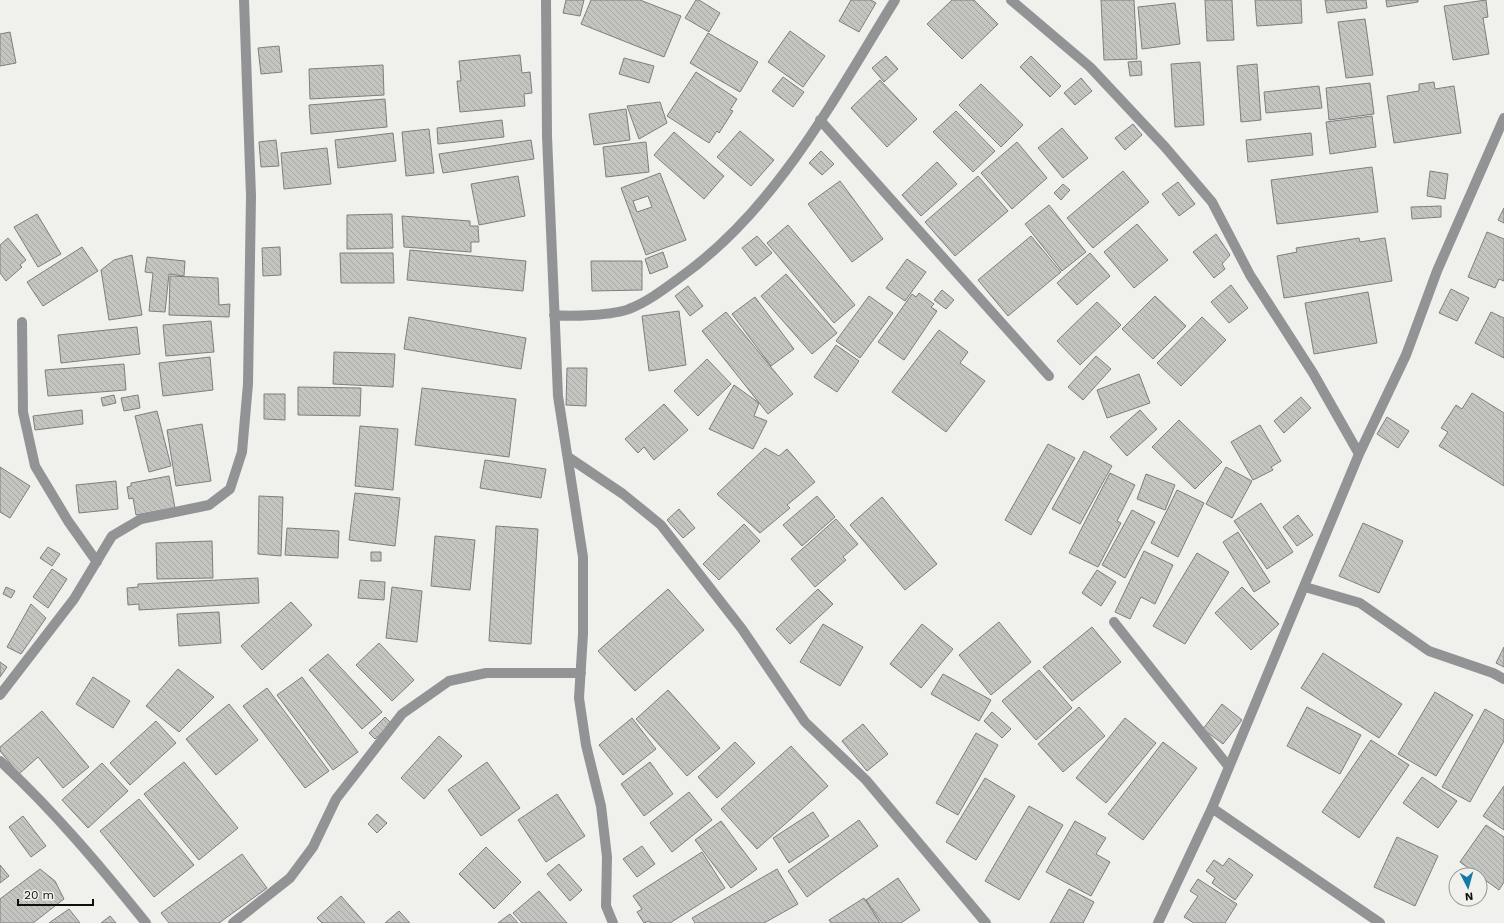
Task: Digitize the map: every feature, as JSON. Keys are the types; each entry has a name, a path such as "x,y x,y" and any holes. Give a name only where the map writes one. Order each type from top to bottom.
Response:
{"street":[{"path":"0,694 74,599 112,536 142,518 209,505 230,489 242,452 248,384 251,196 244,0"},
{"path":"546,0 547,136 558,396 583,557 581,673 579,698 586,746 601,806 608,857 606,906 612,923"},
{"path":"554,315 571,317 628,310 655,296 697,266 738,229 771,192 820,120 895,0"},
{"path":"1011,0 1090,67 1165,147 1212,202 1250,275 1313,373 1359,454"},
{"path":"1158,923 1212,808 1359,454 1406,355 1437,271 1504,118"},
{"path":"820,120 1049,376"},
{"path":"22,322 23,412 35,466 68,521 97,562"},
{"path":"568,457 623,494 661,525 742,629 805,722 866,780 986,923"},
{"path":"1305,587 1360,603 1429,651 1493,673 1504,679"},
{"path":"1114,622 1229,768"},
{"path":"233,923 290,878 313,847 336,799 402,714 449,682 486,673 581,673"},
{"path":"0,761 23,782 117,887 146,923"},
{"path":"1212,808 1380,923"}],"building":[{"path":"566,0 584,0 580,16 563,13"},
{"path":"591,0 640,0 681,16 664,57 581,24"},
{"path":"696,0 699,0 720,13 709,32 685,18"},
{"path":"851,0 871,0 876,3 859,32 839,21"},
{"path":"952,0 974,0 998,24 962,59 927,24"},
{"path":"1101,0 1134,0 1137,59 1104,60"},
{"path":"1205,0 1232,0 1234,40 1207,41"},
{"path":"1255,0 1301,0 1302,23 1257,26"},
{"path":"1325,0 1366,0 1367,8 1327,13"},
{"path":"1386,0 1418,0 1418,2 1387,7"},
{"path":"1486,0 1488,17 1483,18 1489,54 1453,60 1444,6"},
{"path":"1175,3 1180,44 1142,49 1138,7"},
{"path":"1365,19 1373,75 1346,78 1338,22"},
{"path":"790,31 825,56 803,87 768,62"},
{"path":"10,32 16,63 0,66 0,34"},
{"path":"708,33 758,62 740,92 690,63"},
{"path":"279,46 282,72 261,74 258,48"},
{"path":"520,55 522,73 530,72 532,93 524,94 525,106 460,112 457,81 461,81 459,61"},
{"path":"886,56 898,69 884,82 872,68"},
{"path":"1031,56 1061,86 1050,97 1020,67"},
{"path":"624,58 654,66 649,83 619,74"},
{"path":"1141,61 1142,75 1130,76 1128,62"},
{"path":"1200,62 1204,125 1175,127 1171,64"},
{"path":"1257,64 1261,120 1241,122 1237,66"},
{"path":"383,65 384,95 310,99 309,69"},
{"path":"696,72 737,99 730,110 733,111 719,133 717,131 709,143 667,116"},
{"path":"783,77 804,92 793,107 772,91"},
{"path":"1081,78 1092,91 1075,105 1064,93"},
{"path":"880,80 917,119 887,147 851,108"},
{"path":"1434,82 1435,89 1454,86 1461,133 1394,143 1387,96 1419,91 1419,84"},
{"path":"1370,83 1374,114 1329,120 1326,88"},
{"path":"981,84 1023,125 1001,147 959,105"},
{"path":"1319,86 1322,108 1266,113 1264,92"},
{"path":"385,99 387,127 311,134 309,105"},
{"path":"660,102 667,123 639,139 627,106"},
{"path":"626,109 630,140 594,145 589,114"},
{"path":"956,111 995,151 973,172 933,132"},
{"path":"1372,116 1376,147 1330,154 1326,122"},
{"path":"502,120 504,137 438,144 437,128"},
{"path":"1133,124 1142,135 1125,150 1115,138"},
{"path":"1062,128 1088,158 1063,178 1038,148"},
{"path":"429,129 434,173 406,176 402,132"},
{"path":"740,131 774,160 751,186 717,157"},
{"path":"674,132 724,176 704,199 654,155"},
{"path":"393,133 396,161 338,168 335,140"},
{"path":"1311,133 1313,155 1248,162 1246,140"},
{"path":"276,140 279,166 261,167 259,142"},
{"path":"531,140 534,159 443,173 439,154"},
{"path":"646,142 649,172 606,177 603,147"},
{"path":"1017,142 1047,178 1012,209 981,173"},
{"path":"327,148 331,184 284,189 281,153"},
{"path":"821,151 834,164 822,175 809,163"},
{"path":"937,162 957,184 921,216 902,195"},
{"path":"1372,167 1378,212 1277,224 1271,180"},
{"path":"1123,171 1149,202 1093,248 1067,218"},
{"path":"1430,171 1448,174 1445,199 1427,196"},
{"path":"660,173 686,240 646,255 621,188","holes":["648,196 652,207 637,212 633,201"]},
{"path":"518,176 525,216 479,225 471,184"},
{"path":"978,176 1008,211 955,256 925,222"},
{"path":"840,181 883,239 852,262 808,204"},
{"path":"1178,182 1195,204 1179,216 1162,194"},
{"path":"1063,184 1070,190 1061,200 1054,193"},
{"path":"1049,205 1086,252 1062,271 1025,224"},
{"path":"1441,206 1441,217 1412,219 1411,207"},
{"path":"1504,208 1504,223 1498,220"},
{"path":"37,214 61,254 38,267 14,227"},
{"path":"392,214 393,248 347,249 347,215"},
{"path":"402,216 470,221 470,226 478,226 479,242 471,242 471,252 404,247"},
{"path":"1137,224 1168,260 1134,288 1104,252"},
{"path":"788,225 855,305 834,323 767,243"},
{"path":"1487,232 1504,239 1504,281 1499,279 1495,288 1468,277"},
{"path":"1216,234 1230,255 1222,264 1225,269 1214,278 1193,252"},
{"path":"757,236 772,253 756,266 742,248"},
{"path":"1031,236 1061,272 1008,316 978,280"},
{"path":"8,238 26,260 20,265 22,267 6,281 0,273 0,245"},
{"path":"1359,238 1360,242 1385,238 1392,281 1284,298 1277,256 1297,252 1296,248"},
{"path":"82,247 98,271 43,306 27,282"},
{"path":"280,247 281,275 263,276 262,248"},
{"path":"410,250 526,261 523,291 407,280"},
{"path":"663,252 668,267 650,274 645,259"},
{"path":"340,253 393,253 394,283 341,283"},
{"path":"1090,253 1110,276 1077,305 1057,283"},
{"path":"132,255 142,315 109,320 101,270 114,260"},
{"path":"147,257 185,261 184,276 169,274 165,312 149,311 153,273 145,272"},
{"path":"907,259 926,272 905,301 886,288"},
{"path":"591,261 642,261 642,290 592,291"},
{"path":"786,274 837,333 812,354 761,296"},
{"path":"170,276 218,278 219,305 230,304 229,317 169,315"},
{"path":"1231,285 1248,308 1229,323 1211,302"},
{"path":"688,286 703,306 690,316 675,296"},
{"path":"1451,289 1469,298 1457,321 1439,313"},
{"path":"942,290 954,300 946,309 934,300"},
{"path":"1368,292 1377,343 1314,354 1305,303"},
{"path":"919,293 934,304 931,307 937,311 904,360 878,342 912,294 916,297"},
{"path":"869,296 893,313 860,358 836,341"},
{"path":"1155,296 1186,326 1153,359 1122,329"},
{"path":"755,297 794,349 771,366 732,314"},
{"path":"1097,302 1121,325 1080,365 1057,341"},
{"path":"679,311 686,365 649,371 642,316"},
{"path":"726,312 793,394 768,414 702,331"},
{"path":"1491,312 1504,318 1504,358 1475,343"},
{"path":"409,317 526,338 521,369 404,349"},
{"path":"1202,317 1226,340 1181,386 1157,363"},
{"path":"211,321 214,352 166,356 163,325"},
{"path":"137,327 140,354 61,363 58,335"},
{"path":"939,330 968,352 960,363 985,381 946,432 892,392"},
{"path":"836,345 859,361 837,392 814,377"},
{"path":"334,352 395,354 393,387 333,384"},
{"path":"1096,356 1111,369 1083,400 1068,387"},
{"path":"210,357 213,390 163,396 159,363"},
{"path":"707,359 731,384 698,416 674,391"},
{"path":"124,364 126,390 48,396 45,370"},
{"path":"567,368 587,368 586,406 566,405"},
{"path":"1139,374 1150,403 1107,418 1097,390"},
{"path":"734,385 759,403 754,416 767,421 753,449 709,429"},
{"path":"298,387 361,388 360,416 298,415"},
{"path":"422,388 516,399 509,457 415,445"},
{"path":"1472,393 1504,413 1504,486 1439,446 1448,432 1441,428 1456,405 1462,409"},
{"path":"264,394 285,394 285,420 264,419"},
{"path":"114,395 116,403 103,406 101,398"},
{"path":"138,395 140,408 124,411 121,398"},
{"path":"1301,397 1311,408 1284,433 1274,421"},
{"path":"664,404 688,430 654,460 644,447 638,453 625,439"},
{"path":"82,410 83,424 35,430 33,416"},
{"path":"1140,410 1157,429 1127,456 1110,437"},
{"path":"157,411 171,466 149,472 135,416"},
{"path":"1387,417 1409,431 1398,448 1377,434"},
{"path":"1179,420 1222,462 1195,489 1152,447"},
{"path":"202,424 211,481 176,486 167,430"},
{"path":"1260,425 1281,461 1271,467 1273,470 1253,480 1231,442"},
{"path":"360,426 398,429 393,490 355,486"},
{"path":"1048,444 1075,458 1031,535 1005,520"},
{"path":"765,448 779,456 787,449 815,482 787,505 790,508 760,533 717,494"},
{"path":"1084,451 1112,466 1080,524 1052,509"},
{"path":"485,460 546,469 541,498 480,488"},
{"path":"0,467 30,486 10,518 0,512"},
{"path":"1226,467 1252,481 1232,518 1206,504"},
{"path":"1110,473 1135,485 1117,521 1121,523 1098,567 1069,553"},
{"path":"1146,474 1175,485 1165,510 1137,499"},
{"path":"169,476 175,508 136,515 133,498 129,499 127,487 131,486 131,483"},
{"path":"116,481 118,509 79,513 76,485"},
{"path":"1177,490 1204,503 1178,557 1151,543"},
{"path":"355,493 400,498 395,546 349,540"},
{"path":"259,496 283,497 281,556 258,554"},
{"path":"817,496 835,517 802,546 783,525"},
{"path":"882,497 937,564 905,590 850,525"},
{"path":"1261,503 1293,552 1267,569 1234,521"},
{"path":"679,509 695,528 683,538 667,520"},
{"path":"1132,510 1155,522 1125,578 1102,565"},
{"path":"1298,515 1313,535 1297,546 1283,527"},
{"path":"836,519 858,544 843,557 846,560 815,587 791,559"},
{"path":"1363,523 1403,541 1379,593 1339,576"},
{"path":"744,524 760,541 719,580 703,564"},
{"path":"496,526 538,529 531,644 489,641"},
{"path":"287,528 339,531 338,558 285,555"},
{"path":"1238,532 1270,582 1254,592 1223,542"},
{"path":"435,536 475,540 470,590 431,586"},
{"path":"212,541 213,578 157,579 156,543"},
{"path":"48,547 60,554 52,566 40,558"},
{"path":"1144,551 1173,565 1155,604 1141,597 1130,619 1115,612"},
{"path":"371,552 381,552 381,561 371,561"},
{"path":"1197,553 1229,572 1185,644 1153,626"},
{"path":"52,569 67,579 48,608 33,597"},
{"path":"1097,570 1116,582 1101,606 1082,593"},
{"path":"258,578 259,603 139,610 139,604 128,605 127,588 138,587 138,584"},
{"path":"360,580 385,582 384,600 358,598"},
{"path":"6,587 15,591 11,598 3,594"},
{"path":"392,587 422,591 417,642 386,638"},
{"path":"1242,587 1279,624 1251,650 1215,613"},
{"path":"668,589 704,630 635,691 598,651"},
{"path":"818,589 833,604 790,644 776,629"},
{"path":"291,602 312,625 262,670 241,646"},
{"path":"31,604 46,618 21,654 7,647"},
{"path":"219,612 221,643 179,646 177,614"},
{"path":"999,622 1031,662 991,695 959,655"},
{"path":"823,624 863,647 840,686 800,662"},
{"path":"922,624 953,649 921,688 890,664"},
{"path":"1092,627 1121,662 1072,701 1043,667"},
{"path":"379,643 414,680 392,701 356,665"},
{"path":"1504,647 1504,667 1496,663"},
{"path":"1323,653 1402,704 1379,738 1301,688"},
{"path":"328,654 382,712 362,729 309,670"},
{"path":"0,662 7,667 0,677"},
{"path":"178,669 214,697 179,732 146,706"},
{"path":"1039,670 1072,708 1036,740 1002,701"},
{"path":"943,674 991,700 979,721 931,694"},
{"path":"93,677 130,701 113,728 76,704"},
{"path":"302,677 358,752 333,770 277,695"},
{"path":"267,688 329,771 305,788 243,706"},
{"path":"668,690 720,748 687,776 636,719"},
{"path":"1435,692 1473,715 1436,776 1398,754"},
{"path":"229,704 258,740 216,775 186,739"},
{"path":"1222,704 1242,720 1223,744 1203,729"},
{"path":"1079,707 1105,736 1063,772 1038,744"},
{"path":"1307,707 1361,735 1340,774 1287,746"},
{"path":"1485,709 1504,720 1504,741 1470,802 1442,787"},
{"path":"42,711 89,767 63,788 38,757 19,774 0,751 0,747"},
{"path":"992,712 1011,729 1002,738 984,721"},
{"path":"385,717 392,724 375,739 369,733"},
{"path":"632,718 656,749 623,775 599,745"},
{"path":"1125,718 1156,743 1106,803 1076,778"},
{"path":"156,721 176,743 130,785 110,763"},
{"path":"863,724 888,754 867,771 842,741"},
{"path":"976,733 998,745 958,815 936,803"},
{"path":"439,736 462,756 424,799 401,778"},
{"path":"1371,740 1409,765 1359,838 1322,812"},
{"path":"735,742 755,763 717,798 698,777"},
{"path":"1163,742 1197,768 1143,840 1108,814"},
{"path":"791,746 828,786 757,849 721,809"},
{"path":"184,762 238,828 199,860 144,794"},
{"path":"487,762 520,808 481,836 448,790"},
{"path":"650,762 673,794 644,816 621,784"},
{"path":"102,763 128,791 88,828 62,800"},
{"path":"1422,777 1457,801 1438,828 1403,803"},
{"path":"985,778 1015,796 976,860 946,842"},
{"path":"1504,786 1504,830 1483,816"},
{"path":"689,792 712,820 672,852 650,823"},
{"path":"557,794 585,836 546,862 518,820"},
{"path":"139,799 194,865 154,897 100,831"},
{"path":"1029,806 1063,825 1019,900 985,881"},
{"path":"813,812 829,836 789,863 773,838"},
{"path":"377,814 387,823 377,833 368,824"},
{"path":"23,816 46,846 31,857 9,827"},
{"path":"859,820 878,846 807,897 788,871"},
{"path":"721,821 757,869 731,888 695,840"},
{"path":"1075,821 1106,838 1096,854 1110,862 1091,896 1046,872"},
{"path":"1486,825 1504,837 1504,882 1499,890 1488,882 1488,867 1467,867 1460,862"},
{"path":"1397,837 1438,856 1415,906 1374,887"},
{"path":"642,846 655,864 637,877 623,859"},
{"path":"486,847 521,882 494,909 459,874"},
{"path":"702,852 725,888 670,923 650,923 649,921 644,923 637,912 642,909 633,896"},
{"path":"242,854 267,888 219,923 169,923 161,913"},
{"path":"1229,858 1253,875 1235,900 1212,883 1215,878 1206,871 1214,860 1223,866"},
{"path":"559,864 582,890 570,901 547,874"},
{"path":"0,865 9,876 0,883"},
{"path":"40,869 55,881 64,899 33,923 0,923 0,899"},
{"path":"777,869 798,904 764,923 695,923 692,918"},
{"path":"898,878 920,910 901,923 882,923 866,900"},
{"path":"1198,879 1237,904 1225,923 1194,923 1184,917 1198,896 1190,891"},
{"path":"1069,889 1094,902 1083,923 1050,923"},
{"path":"539,891 567,923 522,923 513,913"},
{"path":"341,896 365,923 322,923 317,918"},
{"path":"864,898 880,923 831,923 829,920"},
{"path":"69,909 80,923 49,923"},
{"path":"399,911 410,923 385,923"},
{"path":"510,914 518,923 498,923"},
{"path":"110,916 116,923 101,923"}]}
